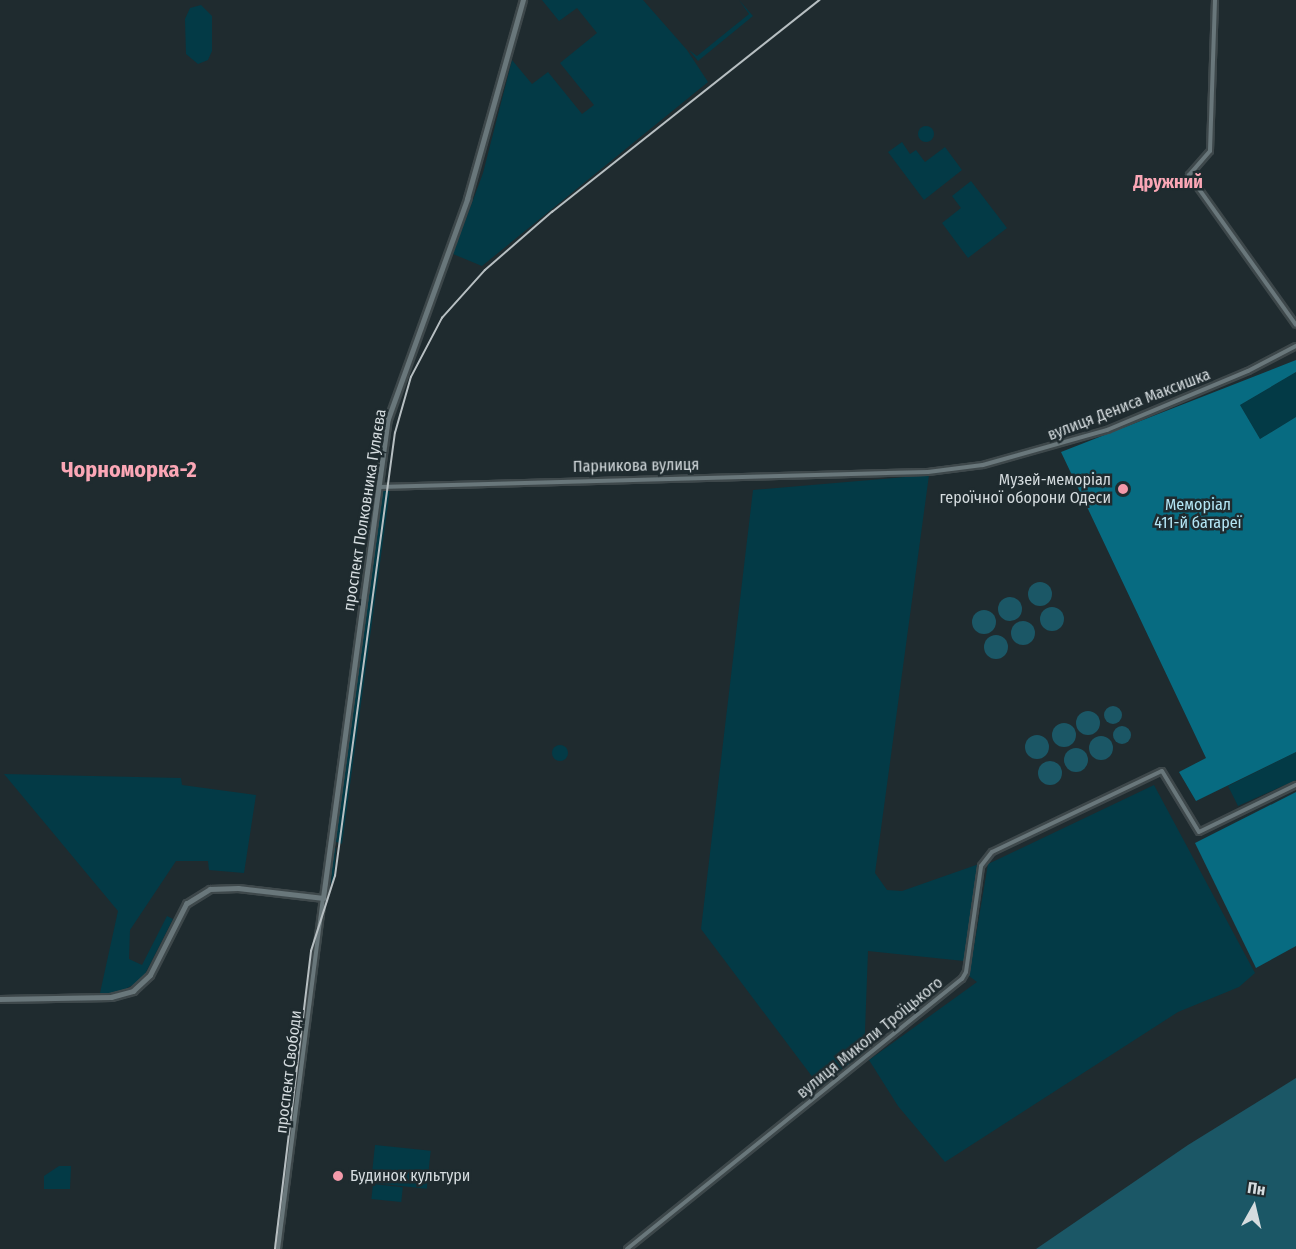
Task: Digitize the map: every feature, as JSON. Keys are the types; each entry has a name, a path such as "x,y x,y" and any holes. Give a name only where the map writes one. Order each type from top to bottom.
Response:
{"main road":[{"name":"проспект Полковника Гуляєва","path":"323,898 388,419 467,199 523,0"},
{"path":"0,999 111,998 133,991 150,975 186,904 210,889 238,888 323,898"}],"street":[{"path":"1215,0 1210,151 1189,175 1296,326"},
{"name":"вулиця Дениса Максишка","path":"894,473 983,465 1060,446 1172,403 1296,346"},
{"name":"Парникова вулиця","path":"378,487 894,473"},
{"name":"вулиця Миколи Троїцького","path":"627,1249 962,979 966,972 980,874 988,856 1162,771 1199,832 1296,785"},
{"name":"проспект Свободи","path":"278,1249 323,898"}],"shaded area":[{"path":"542,0 643,0 687,50 708,82 482,266 453,254 483,173 512,60 532,84 548,72 582,114 594,105 560,63 597,33 577,8 559,21"},
{"path":"739,0 753,16 698,61 689,50 697,56 749,14"},
{"path":"201,5 212,16 212,51 208,60 198,64 186,54 185,19 190,8"},
{"path":"923,126 929,126 934,134 932,140 923,142 918,137 918,131"},
{"path":"902,142 910,154 916,150 925,162 945,147 962,170 924,200 888,152"},
{"path":"971,181 1007,228 968,258 942,223 961,208 952,196"},
{"path":"1296,372 1296,417 1260,439 1240,405"},
{"path":"929,475 875,873 887,890 902,891 979,864 964,961 868,951 864,1057 823,1091 701,929 753,490"},
{"path":"379,489 390,489 342,844 334,841"},
{"path":"1040,582 1045,583 1051,589 1051,599 1045,605 1040,606 1035,605 1029,599 1028,594 1029,589 1035,583"},
{"path":"1010,597 1015,598 1021,604 1021,614 1015,620 1010,621 1005,620 999,614 998,609 999,604 1005,598"},
{"path":"1052,607 1057,608 1063,614 1063,624 1057,630 1052,631 1047,630 1041,624 1040,619 1041,614 1047,608"},
{"path":"984,610 989,611 995,617 995,627 989,633 984,634 979,633 973,627 972,622 973,617 979,611"},
{"path":"1023,621 1028,622 1034,628 1034,638 1028,644 1023,645 1018,644 1012,638 1011,633 1012,628 1018,622"},
{"path":"996,635 1001,636 1007,642 1007,652 1001,658 996,659 991,658 985,652 984,647 985,642 991,636"},
{"path":"1113,706 1119,709 1122,715 1119,721 1113,724 1107,721 1104,715 1107,709"},
{"path":"1088,711 1093,712 1099,718 1099,728 1093,734 1088,735 1083,734 1077,728 1076,723 1077,718 1083,712"},
{"path":"1064,723 1069,724 1075,730 1075,740 1069,746 1064,747 1059,746 1053,740 1052,735 1053,730 1059,724"},
{"path":"1122,726 1128,729 1131,735 1128,741 1122,744 1116,741 1113,735 1116,729"},
{"path":"1037,735 1042,736 1048,742 1048,752 1042,758 1037,759 1032,758 1026,752 1025,747 1026,742 1032,736"},
{"path":"1101,736 1106,737 1112,743 1112,753 1106,759 1101,760 1096,759 1090,753 1089,748 1090,743 1096,737"},
{"path":"557,745 563,745 568,753 566,759 557,761 552,756 552,750"},
{"path":"1076,748 1081,749 1087,755 1087,765 1081,771 1076,772 1071,771 1065,765 1064,760 1065,755 1071,749"},
{"path":"1296,752 1296,780 1238,806 1228,786"},
{"path":"1050,761 1055,762 1061,768 1061,778 1055,784 1050,785 1045,784 1039,778 1038,773 1039,768 1045,762"},
{"path":"4,774 181,778 182,785 256,795 244,873 209,870 208,861 176,861 130,930 129,959 142,965 167,916 173,919 142,980 118,993 100,993 118,911"},
{"path":"1154,785 1255,973 1239,987 1178,1012 945,1162 898,1106 869,1060 977,982 969,976 988,864"},
{"path":"336,848 334,876 331,888 333,849"},
{"path":"1296,1078 1296,1249 1036,1249 1188,1145"},
{"path":"375,1145 431,1151 427,1189 371,1183"},
{"path":"59,1166 71,1166 70,1189 44,1189 44,1176"},
{"path":"373,1184 403,1187 401,1202 371,1199"}],"green space":[{"name":"Меморіал 411-й батареї","path":"1296,360 1296,372 1240,405 1260,439 1296,417 1296,752 1196,801 1179,772 1206,758 1061,452"},
{"path":"1296,792 1296,946 1256,968 1195,843"}],"tram line":[{"path":"275,1249 311,951 335,876 395,433 411,377 442,318 485,270 552,212 819,0"}],"place":[{"name":"Музей-меморіал героїчної оборони Одеси","path":"1123,489"},
{"name":"Будинок культури","path":"338,1176"}],"district":[{"name":"Дружний","path":"1168,182"},
{"name":"Чорноморка-2","path":"129,470"}]}
